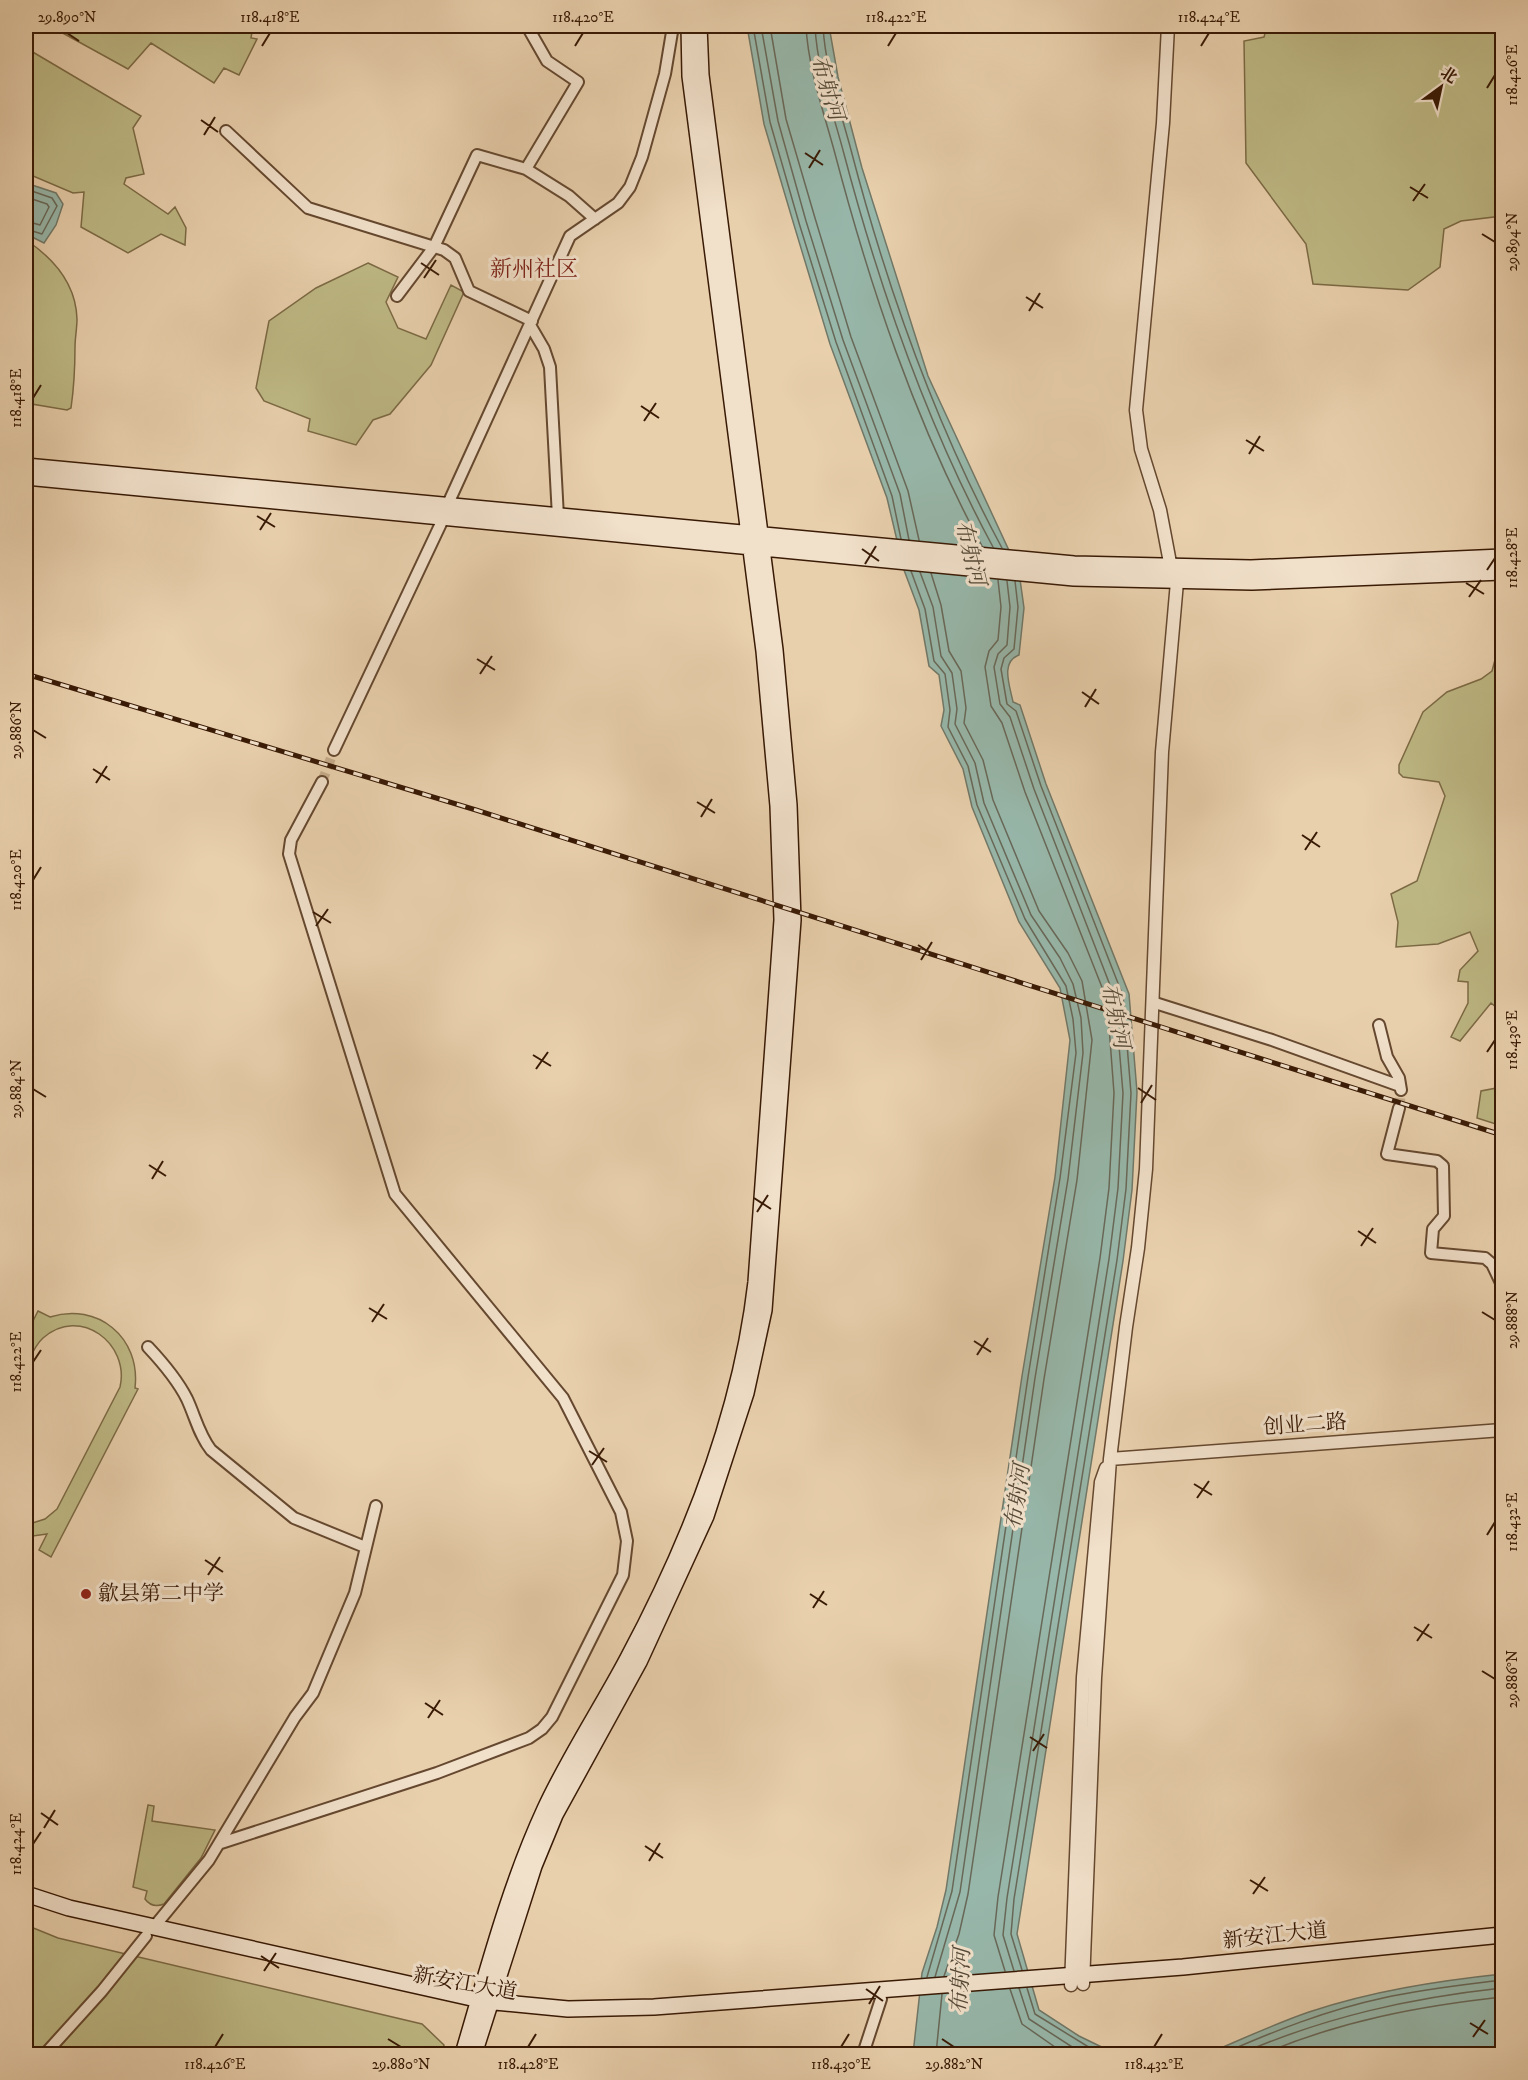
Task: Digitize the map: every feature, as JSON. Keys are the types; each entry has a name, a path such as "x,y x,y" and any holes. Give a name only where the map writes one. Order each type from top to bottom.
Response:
{"main road":[{"path":"688,26 690,76 756,541"},
{"path":"474,2055 484,2006 524,1862 545,1810 643,1629 695,1512 727,1421 749,1334 756,1282 782,920 774,749 756,541 701,75 699,26"},
{"path":"26,466 445,511 1044,568 1293,581 1503,572"},
{"path":"26,477 445,511 558,517 756,541"},
{"path":"1174,575 1503,557"},
{"name":"新安江大道","path":"26,1894 150,1931"},
{"name":"新安江大道","path":"26,1905 484,2006 567,2019 626,2019 881,1999 905,1992"},
{"name":"新安江大道","path":"484,2006 625,2009 905,1992 1077,1979 1503,1935"},
{"name":"新安江大道","path":"1077,1979 1184,1977 1503,1945"},
{"path":"463,2055 484,2006"}],"street":[{"path":"526,169 578,82 548,61 527,26"},
{"path":"334,750 570,236 623,198 637,170 665,74 673,26"},
{"path":"1077,1979 1110,1459 1143,1209 1162,752 1174,575 1160,510 1140,443 1136,410 1161,146 1168,26"},
{"path":"226,131 308,208 434,247 455,258 469,291 531,323 544,349 550,368 558,517"},
{"path":"397,296 434,247 477,155 526,169 569,196 595,219"},
{"path":"221,1843 437,1773 536,1734 552,1717 619,1586 627,1552 621,1512 563,1398 395,1194 289,854 291,840 322,782"},
{"path":"1152,1002 1272,1040 1401,1090 1399,1078 1387,1057 1379,1025"},
{"path":"1399,1108 1387,1154 1437,1161 1443,1166 1444,1216 1433,1229 1431,1253 1485,1258 1492,1264 1503,1285"},
{"path":"148,1347 168,1368 186,1396 202,1436 211,1450 294,1518 365,1547"},
{"name":"创业二路","path":"1110,1459 1503,1430"},
{"path":"45,2055 102,1991 221,1843 275,1748 313,1693 355,1593 376,1506"},
{"path":"863,2055 881,1999"}],"shaded area":[{"path":"50,26 253,26 251,38 257,39 239,75 224,68 214,83 151,43 128,69"},
{"path":"1267,26 1502,26 1502,216 1461,221 1444,229 1440,267 1408,290 1313,284 1306,244 1246,163 1244,41 1264,37"},
{"path":"26,48 141,116 133,128 144,174 126,178 124,184 168,214 175,207 186,228 185,245 161,234 128,253 81,227 84,192 73,193 26,173"},
{"path":"26,240 45,255 61,273 68,283 76,306 74,385 71,408 67,410 26,403"},
{"path":"368,263 398,277 386,302 398,328 426,339 451,285 464,292 431,365 390,414 373,420 356,445 308,431 310,419 264,401 256,388 269,321 316,288"},
{"path":"1502,634 1502,1012 1491,1003 1460,1041 1451,1037 1468,1003 1468,982 1458,981 1460,970 1478,951 1470,932 1438,944 1396,947 1398,922 1391,894 1417,881 1445,796 1439,782 1403,777 1399,773 1399,765 1423,712 1447,692 1481,679 1492,671"},
{"path":"1502,1087 1502,1126 1477,1118 1481,1091"},
{"path":"38,1311 50,1317 67,1314 84,1315 99,1319 112,1328 123,1339 131,1353 135,1370 135,1388 138,1389 51,1557 39,1550 47,1534 26,1537 26,1525 45,1519 57,1509 120,1387 121,1371 110,1344 99,1334 86,1328 72,1326 57,1329 43,1338 35,1347 26,1366 26,1335"},
{"path":"148,1805 154,1806 152,1821 215,1830 201,1858 164,1904 158,1905 153,1905 145,1899 147,1891 133,1887"},
{"path":"26,1925 58,1938 422,2024 444,2045 442,2054 26,2054"}],"water":[{"name":"布射河","path":"747,26 829,26 838,77 862,168 928,376 1019,572 1024,608 1019,655 1013,658 1008,669 1013,702 1020,705 1046,784 1129,994 1137,1092 1132,1190 1123,1261 1017,1934 1039,2010 1079,2036 1116,2054 913,2054 922,1973 946,1890 1022,1376 1055,1177 1070,1040 1060,988 1019,922 972,807 963,769 941,726 944,710 939,675 929,666 919,610 904,570 887,498 830,344 764,124"},
{"path":"26,183 56,193 63,204 56,225 44,243 26,234"},
{"path":"1502,1974 1502,2054 1207,2054 1309,2012 1357,1998 1453,1980"}],"tunnel":[{"path":"322,782 334,750"},
{"path":"1399,1108 1401,1093"}],"railway":[{"path":"26,674 476,810 1502,1135"}],"place":[{"name":"歙县第二中学","path":"86,1594"}],"district":[{"name":"新州社区","path":"534,269"}]}
